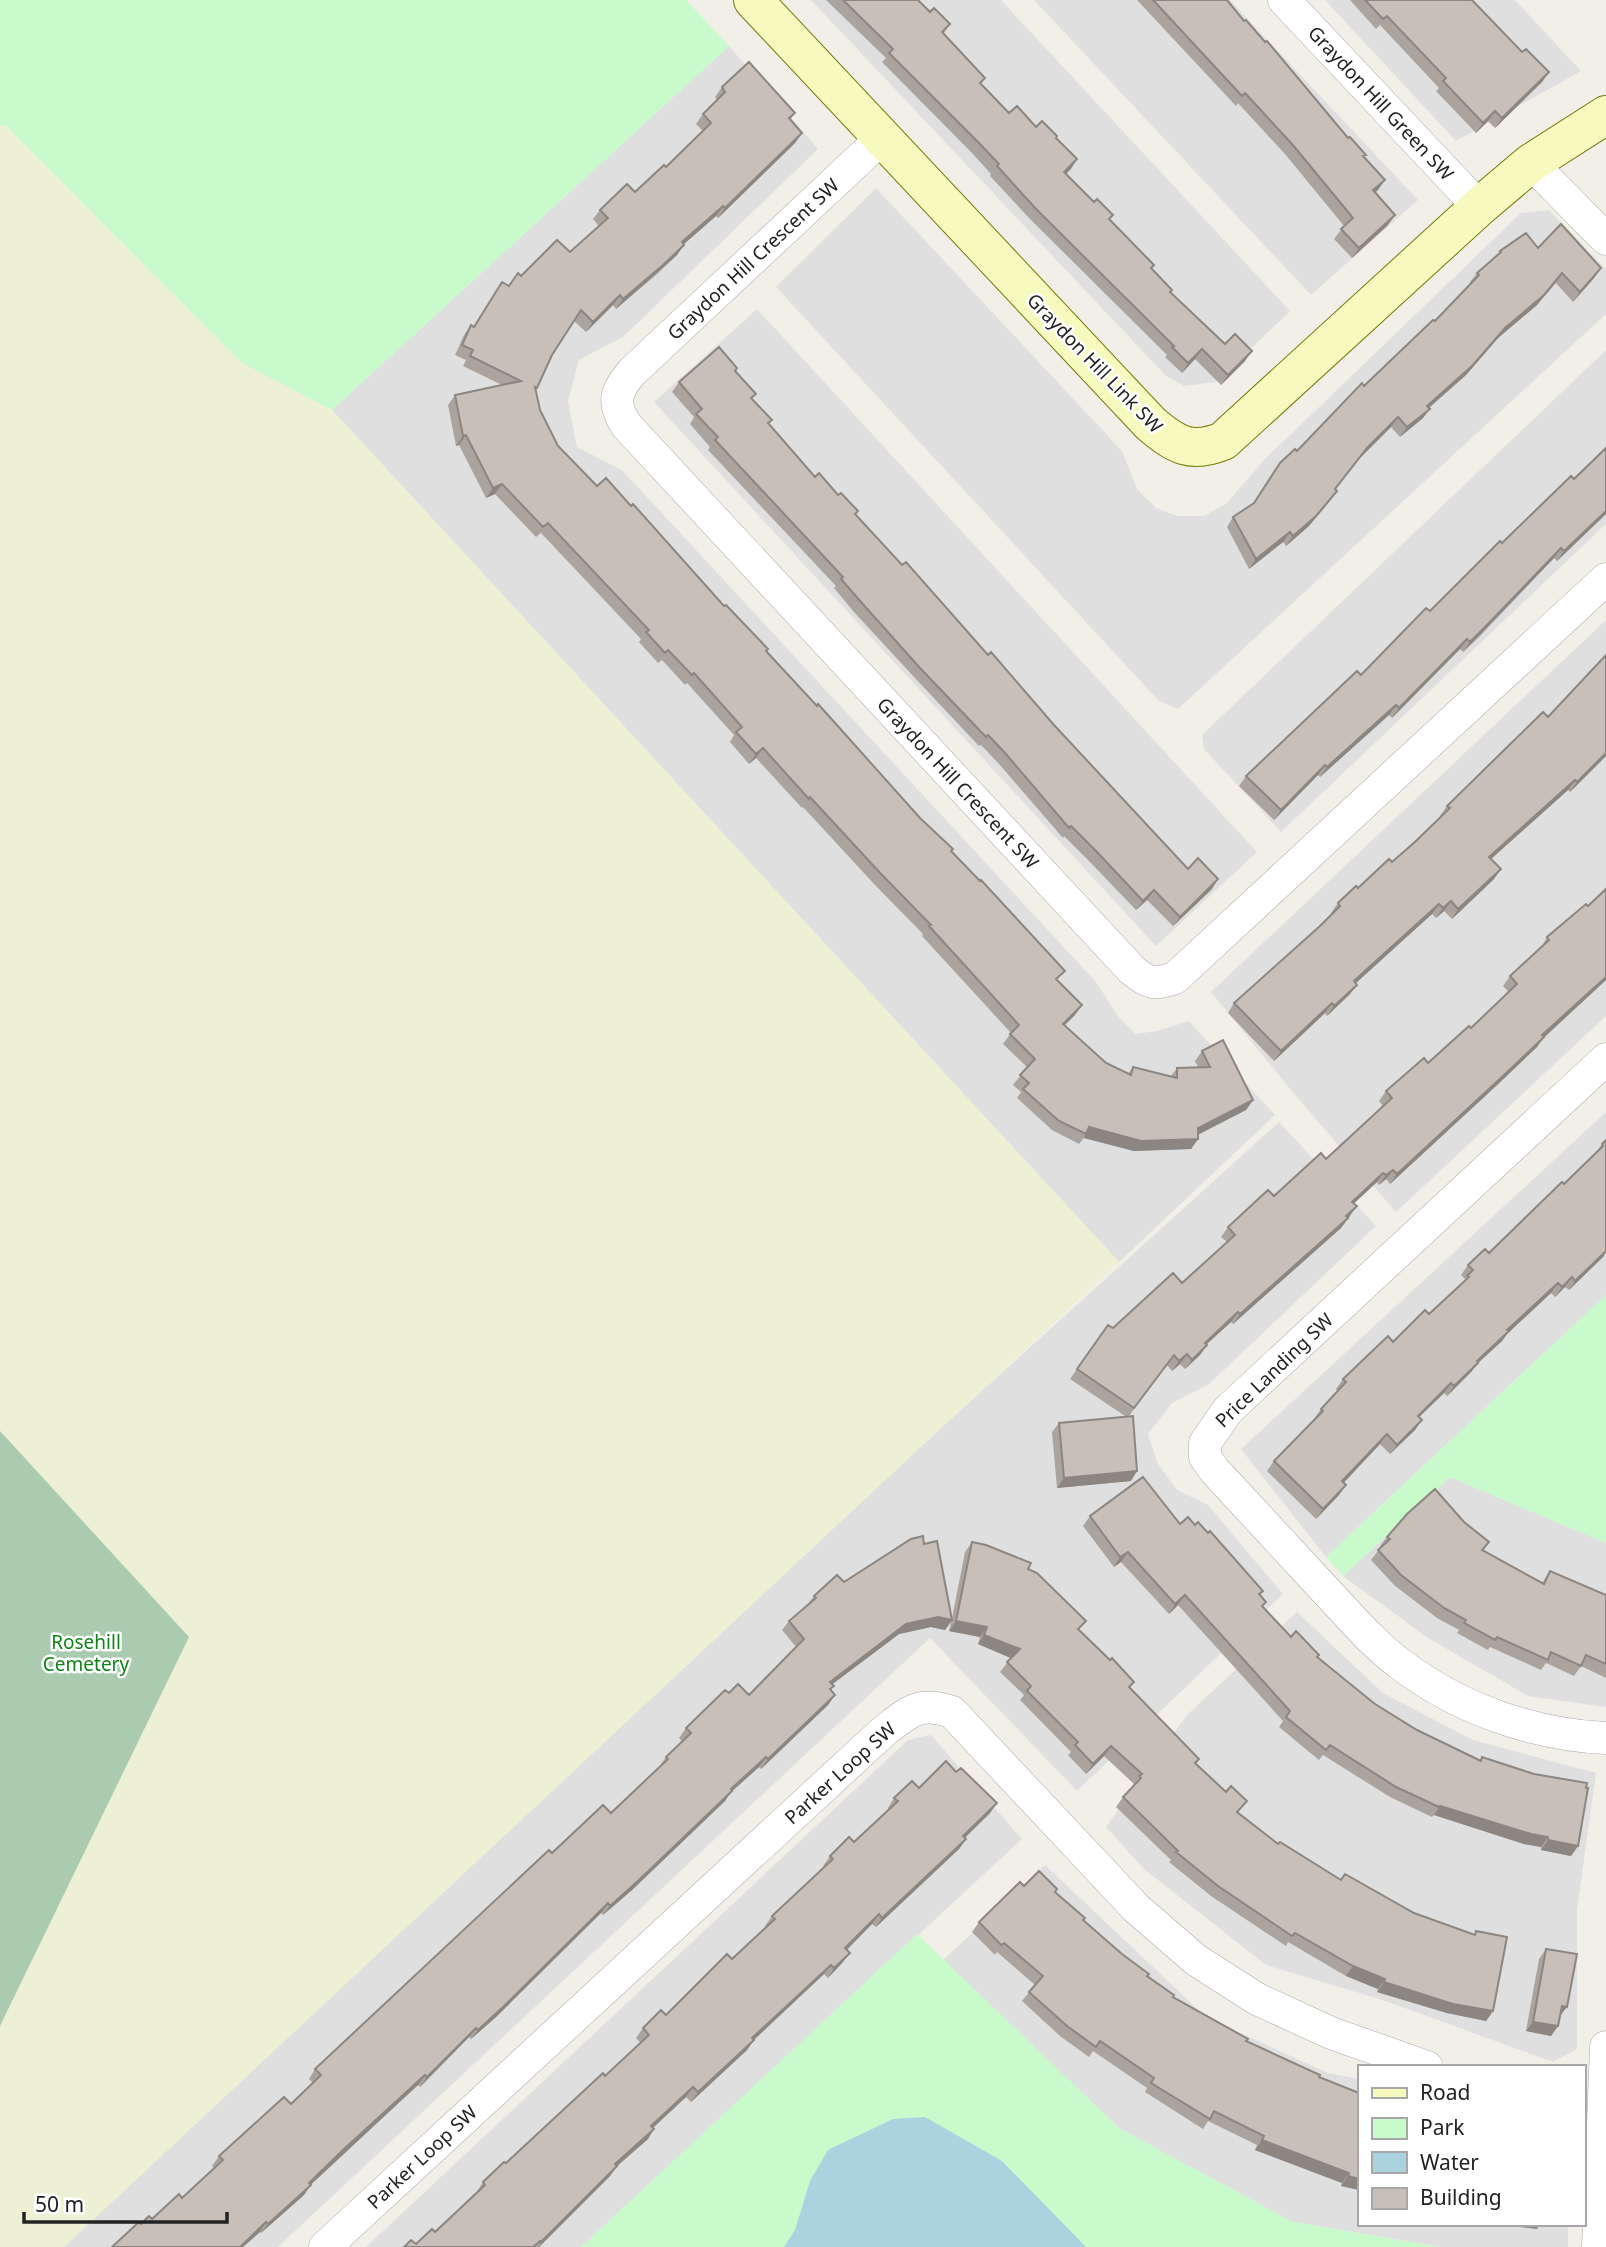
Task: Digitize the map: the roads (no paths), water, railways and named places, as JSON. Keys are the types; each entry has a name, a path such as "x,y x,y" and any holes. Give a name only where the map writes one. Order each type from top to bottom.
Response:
{"street":[{"name":"Graydon Hill Link SW","path":"752,0 1150,424 1169,439 1187,447 1206,448 1223,441 1479,207 1531,163 1606,115"},
{"name":"Graydon Hill Green SW","path":"1284,0 1479,207"},
{"name":"Graydon Hill Crescent SW","path":"882,138 632,372 621,386 617,398 618,412 626,425 1146,982 1159,983 1175,978 1606,579"},
{"path":"1531,163 1606,239"},
{"name":"Price Landing SW","path":"1606,1059 1227,1410 1205,1443 1205,1457 1366,1633 1398,1663 1467,1704 1510,1720 1549,1730 1606,1738"},
{"name":"Parker Loop SW","path":"324,2247 884,1731 912,1710 933,1705 952,1712 1136,1908 1196,1960 1257,1999 1331,2033 1421,2065"},
{"path":"1598,2247 1598,2090 1606,2047"}],"water":[{"path":"925,2117 1002,2161 1086,2247 784,2247 795,2230 810,2181 828,2150 893,2119"}],"park label":[{"name":"Rosehill Cemetery","path":"86,1653"}]}
